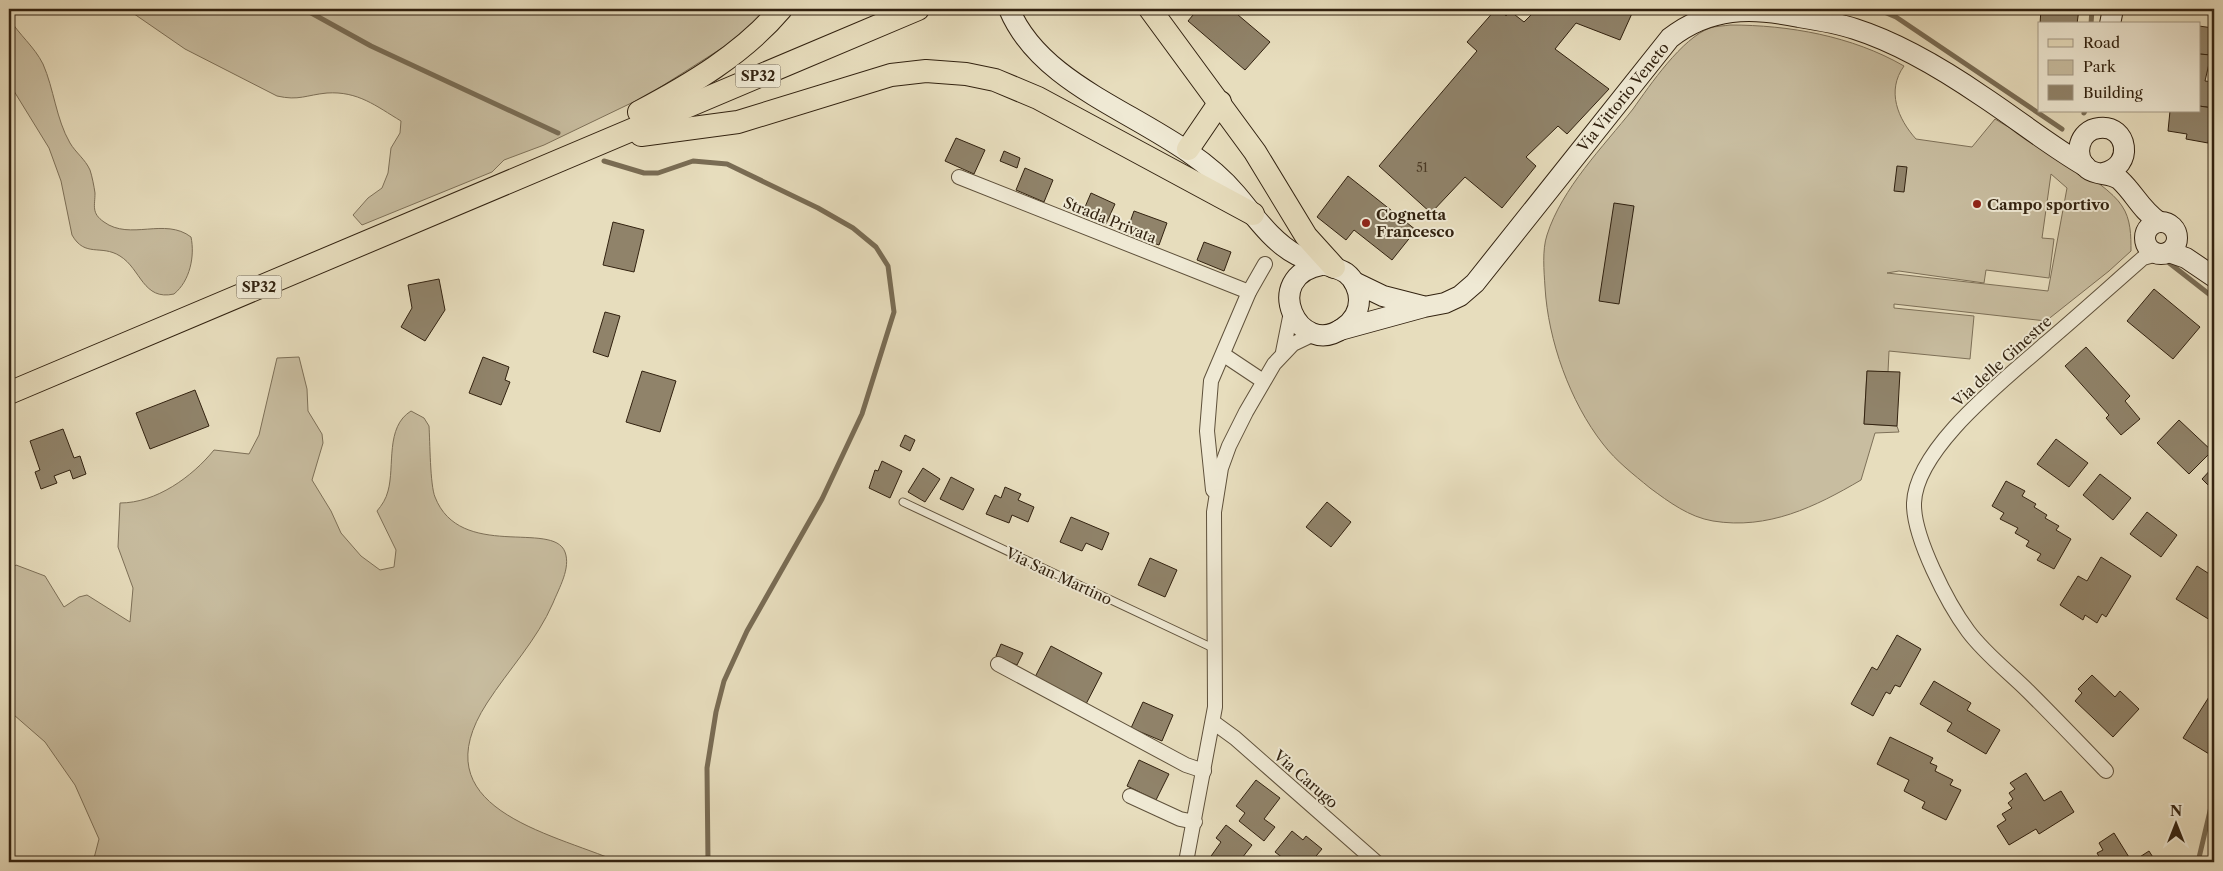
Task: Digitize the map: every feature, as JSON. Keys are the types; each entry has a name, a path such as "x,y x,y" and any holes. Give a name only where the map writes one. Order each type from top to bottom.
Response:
{"main road":[{"path":"508,181 512,172 520,164 619,122 693,81 746,43 781,9"},
{"name":"SP32","path":"9,393 918,9"},
{"path":"1150,9 1261,160 1306,236 1328,266"},
{"path":"598,143 667,130 738,122 891,75 926,71 966,74 995,80 1032,95 1253,214"},
{"path":"1188,150 1220,102"}],"street":[{"path":"1009,9 1028,44 1058,70 1188,150 1223,179 1278,241 1297,254 1346,273 1354,282 1383,296 1424,307"},
{"path":"2110,22 2113,9"},
{"name":"Via Vittorio Veneto","path":"1424,307 1445,303 1460,296 1475,282 1670,38 1684,27 1711,15 1759,11 1786,14 1856,29 1929,64 1968,86 2034,132"},
{"path":"2100,112 2098,128 2078,150 2080,158 2094,170 2117,168 2123,158"},
{"path":"2034,132 2056,141 2098,128 2122,139 2124,145 2123,158 2129,190"},
{"path":"2034,132 2052,146 2094,170 2118,179 2129,190 2141,208 2160,245 2214,277"},
{"name":"Strada Privata","path":"959,178 1249,292"},
{"path":"1278,241 1288,266 1292,287 1289,302 1291,312 1283,353"},
{"name":"Via delle Ginestre","path":"2106,771 2029,691 1982,648 1967,630 1939,580 1924,547 1916,522 1914,503 1917,486 1926,468 1941,444 1971,409 2160,245"},
{"path":"1186,862 1195,822 1216,699 1215,502 1209,467 1207,430 1210,381 1224,355 1249,292 1265,264"},
{"path":"1292,287 1305,271 1328,266"},
{"path":"1340,330 1349,324 1357,310 1358,296 1354,282"},
{"path":"1215,502 1221,468 1229,446 1263,381 1283,353 1297,340 1314,334 1330,334 1424,307"},
{"path":"1291,312 1300,325 1314,334"},
{"path":"1224,355 1263,381"},
{"path":"998,664 1186,765 1204,772"},
{"name":"Via Carugo","path":"1213,722 1235,738 1376,862"},
{"path":"1130,796 1180,819 1195,822"}],"lane":[{"name":"Via San Martino","path":"903,502 1215,650"}],"green space":[{"path":"127,9 774,9 741,36 648,95 544,145 504,160 492,172 362,225 353,215 368,198 382,188 388,173 391,148 400,133 401,121 375,105 348,94 327,93 291,98 277,96 185,49"},
{"path":"9,18 43,64 65,134 72,147 90,170 97,216 114,227 125,230 170,229 181,231 191,237 192,260 190,268 184,282 174,294 164,295 155,293 120,256 106,251 88,249 77,242 72,235 61,181 49,148 9,83"},
{"path":"1717,26 1775,27 1820,34 1863,47 1904,66 1896,85 1896,104 1904,123 1916,139 1972,147 1995,119 2082,172 2113,196 2122,206 2127,216 2131,245 2131,251 2109,271 2046,321 1894,304 1894,308 1974,316 1970,359 1889,351 1888,372 1867,371 1864,424 1897,426 1899,432 1875,433 1861,480 1826,499 1790,514 1753,522 1733,523 1704,519 1680,508 1650,488 1613,456 1603,444 1580,409 1556,349 1547,307 1544,261 1544,247 1547,235 1573,184 1633,109 1657,75 1699,33","holes":["2051,174 2067,188 2048,291 1887,273 1899,271 1984,283 1986,270 2049,278 2054,239 2042,238"]},
{"path":"299,357 307,389 308,411 322,434 323,443 312,480 331,511 341,533 361,556 380,570 394,567 396,550 377,511 384,502 388,491 392,448 397,427 411,411 424,418 429,426 433,491 447,516 464,528 484,534 543,539 557,543 565,552 565,571 546,617 531,642 495,690 470,739 469,768 480,792 501,811 528,826 619,862 93,862 99,839 75,785 45,742 14,715 9,689 9,571 16,565 45,576 64,607 79,597 87,595 130,622 133,588 118,547 120,503 147,499 172,487 195,470 214,450 249,454 259,435 277,358"}],"building":[{"path":"1198,9 1231,9 1270,42 1245,70 1188,21"},
{"path":"1496,9 1501,9 1506,16 1510,11 1524,22 1537,9 1634,9 1620,40 1576,23 1555,49 1609,89 1567,134 1558,126 1526,157 1536,166 1502,208 1465,177 1431,213 1379,166 1477,51 1467,42"},
{"path":"2041,9 2079,9 2077,22 2040,22"},
{"path":"2200,26 2213,28 2211,55 2200,54"},
{"path":"2200,54 2211,55 2205,81 2214,82 2213,108 2200,106"},
{"path":"2200,106 2213,108 2208,143 2186,139 2187,134 2168,131 2170,112 2200,112"},
{"path":"956,138 985,150 974,174 945,161"},
{"path":"1004,151 1020,158 1017,168 1000,161"},
{"path":"1897,166 1907,167 1904,192 1894,191"},
{"path":"1025,168 1053,180 1044,202 1016,190"},
{"name":"Cognetta Francesco","path":"1348,176 1416,230 1392,260 1354,230 1346,240 1317,217"},
{"path":"1091,193 1115,204 1106,224 1082,214"},
{"path":"1614,203 1634,206 1619,304 1599,301"},
{"path":"1134,211 1167,223 1159,245 1126,233"},
{"path":"613,222 644,230 634,272 603,265"},
{"path":"1204,242 1231,252 1224,271 1197,260"},
{"path":"439,279 445,310 425,341 401,327 412,308 408,285"},
{"path":"2154,289 2200,327 2173,359 2127,321"},
{"path":"605,312 620,316 608,357 593,352"},
{"path":"2086,347 2130,396 2125,401 2140,419 2121,435 2106,418 2109,415 2065,366"},
{"path":"483,357 509,367 505,380 510,382 501,405 469,393"},
{"path":"642,371 676,381 660,432 626,422"},
{"path":"1867,371 1900,372 1897,426 1864,424"},
{"path":"195,390 209,426 150,449 136,413"},
{"path":"2179,420 2212,451 2189,474 2157,443"},
{"path":"63,429 74,458 80,456 86,474 73,479 70,470 54,476 57,483 41,489 35,472 40,470 30,441"},
{"path":"905,435 915,440 910,451 900,446"},
{"path":"2056,439 2088,463 2069,487 2037,464"},
{"path":"882,461 902,471 890,498 869,488 875,470 878,471"},
{"path":"2214,466 2214,491 2202,479"},
{"path":"923,468 940,479 925,502 908,492"},
{"path":"2100,474 2131,498 2113,520 2083,495"},
{"path":"951,477 974,489 963,510 940,499"},
{"path":"2006,481 2025,491 2022,496 2036,504 2034,507 2047,515 2045,518 2059,526 2056,530 2071,539 2054,569 2037,560 2041,554 2026,546 2029,541 2015,533 2018,528 2000,519 2004,513 1992,506"},
{"path":"1005,487 1021,494 1018,500 1034,507 1028,522 1012,515 1009,523 986,514 995,495 1001,498"},
{"path":"1327,502 1351,522 1331,547 1306,527"},
{"path":"2147,512 2177,535 2161,557 2130,534"},
{"path":"1071,517 1109,533 1102,550 1086,543 1082,551 1060,542"},
{"path":"2101,557 2131,576 2106,617 2102,614 2097,623 2085,615 2083,620 2060,605 2078,576 2087,581"},
{"path":"1150,558 1177,570 1165,597 1138,585"},
{"path":"2197,566 2214,577 2214,613 2210,620 2176,599"},
{"path":"1897,635 1921,649 1900,687 1895,685 1890,694 1886,692 1873,716 1851,704 1872,667 1877,670"},
{"path":"1001,644 1023,653 1017,665 996,656"},
{"path":"1051,646 1102,673 1085,706 1034,679"},
{"path":"2092,675 2115,697 2120,691 2139,709 2113,737 2075,701 2082,693 2078,689"},
{"path":"1934,681 1971,703 1967,710 2000,730 1986,754 1947,731 1952,723 1920,704"},
{"path":"2214,689 2214,757 2183,738"},
{"path":"1143,702 1173,715 1162,741 1131,728"},
{"path":"1890,737 1933,758 1930,763 1937,766 1935,771 1953,780 1950,785 1961,790 1946,820 1922,808 1925,802 1904,791 1909,780 1877,764"},
{"path":"1139,760 1169,774 1156,800 1127,786"},
{"path":"2026,773 2044,801 2061,791 2074,812 2039,834 2036,829 2009,845 1997,826 2006,820 2002,814 2012,808 2008,803 2013,799 2009,793 2015,789 2010,783"},
{"path":"1256,780 1280,798 1264,819 1275,827 1264,841 1239,821 1245,813 1236,806"},
{"path":"1226,825 1252,845 1239,862 1213,862 1209,859 1221,842 1216,838"},
{"path":"1292,831 1303,840 1306,836 1322,849 1311,862 1288,862 1275,852"},
{"path":"2114,833 2132,862 2097,862 2101,860 2097,853 2103,850 2099,843"},
{"path":"2149,851 2156,862 2132,862"}],"waterway":[{"path":"304,9 371,46 558,133"},
{"path":"1877,9 1896,17 2062,129"},
{"path":"2091,22 2092,9"},
{"path":"604,161 644,173 658,173 693,161 727,164 818,208 853,228 876,247 888,266 894,312 862,414 822,499 747,631 724,681 716,712 707,768 708,862"},
{"path":"2168,262 2214,298"},
{"path":"2198,862 2214,794"}],"place":[{"name":"Campo sportivo","path":"1977,204"},
{"name":"Cognetta Francesco","path":"1366,223"}]}
